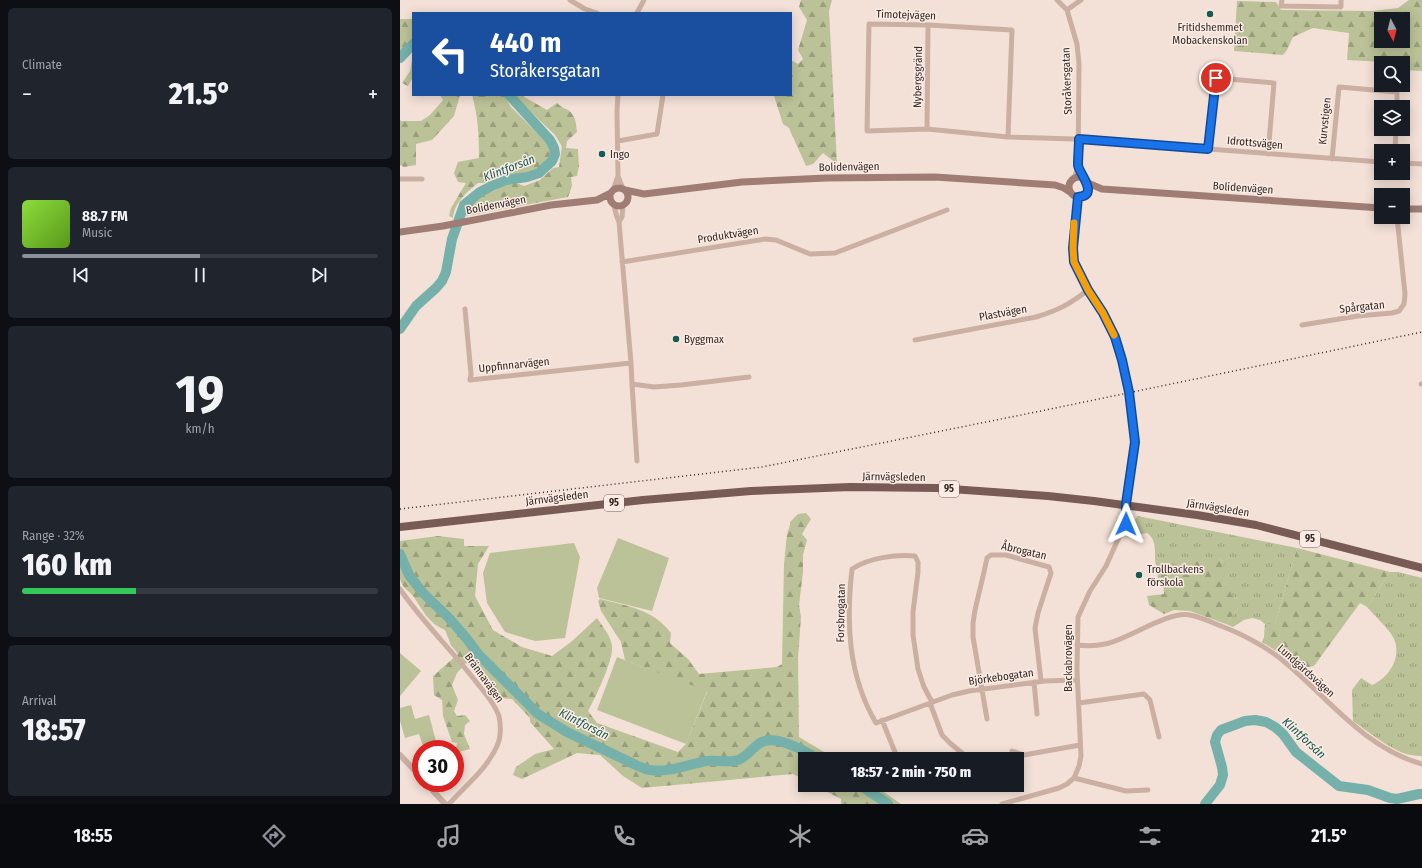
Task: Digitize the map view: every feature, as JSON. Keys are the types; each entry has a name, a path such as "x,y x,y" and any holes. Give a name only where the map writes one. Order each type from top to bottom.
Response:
{"main road":[{"name":"Bolidenvägen","path":"596,200 619,188 644,194 742,182 826,178 935,177 1055,185 1070,192"},
{"path":"1080,177 1087,182 1087,193 1078,197 1070,192 1069,186 1073,180 1080,177"},
{"name":"Bolidenvägen","path":"1055,185 1073,180"},
{"name":"Bolidenvägen","path":"1087,182 1102,189"},
{"name":"Bolidenvägen","path":"1087,193 1102,189 1374,208"},
{"path":"624,190 628,194 625,204"},
{"path":"612,191 610,199 614,205"},
{"name":"Bolidenvägen","path":"400,232 471,221 551,205 596,200 619,207 644,194"},
{"path":"1410,209 1422,209"},
{"name":"Järnvägsleden","path":"404,527 643,500 751,491 850,487 965,490 1048,496 1126,504 1256,525 1422,568"}],"street":[{"path":"570,0 594,12"},
{"path":"638,12 644,0"},
{"name":"Storåkersgatan","path":"1057,0 1067,10 1077,44 1079,64 1078,166 1073,180"},
{"path":"1067,10 1081,0"},
{"path":"1282,0 1282,6 1341,7 1341,0"},
{"name":"Timotejvägen","path":"1008,137 1012,30 869,24 867,131 927,130 1008,137 1079,139"},
{"name":"Nybergsgränd","path":"927,130 928,26"},
{"path":"1208,149 1216,78 1274,83 1268,154"},
{"name":"Kurvstigen","path":"1332,159 1339,87 1397,92 1397,100"},
{"path":"612,191 618,176 618,96"},
{"path":"618,141 657,134 663,96"},
{"name":"Idrottsvägen","path":"1079,139 1374,162"},
{"path":"1410,163 1422,164"},
{"path":"1078,166 1081,174 1087,182"},
{"path":"618,176 624,190"},
{"path":"400,179 422,179"},
{"name":"Backabrovägen","path":"1074,778 1079,766 1080,745 1077,680 1078,617 1090,591 1106,566 1126,524 1126,504 1135,442 1129,392 1115,337 1074,262 1073,248 1078,197"},
{"path":"619,222 622,217 625,204"},
{"path":"614,205 616,217 619,222 631,363 637,461"},
{"name":"Produktvägen","path":"622,262 765,239 776,240 810,254 835,252 947,210"},
{"name":"Spårgatan","path":"1302,324 1399,311 1404,304 1405,294 1398,224"},
{"name":"Plastvägen","path":"915,340 1036,318 1051,313 1071,303 1088,290"},
{"name":"Uppfinnarvägen","path":"465,309 471,374 470,380 631,363"},
{"path":"632,384 654,387 674,386 749,377"},
{"name":"Forsbrogatan","path":"876,723 860,685 852,661 849,637 852,569 862,564 903,555 915,556 918,562 913,612 913,635 918,669 931,702"},
{"name":"Åbrogatan","path":"982,689 973,637 973,623 984,572 988,558 992,555 1006,555 1049,567 1051,573 1038,613 1035,628 1041,682"},
{"name":"Brännavägen","path":"400,589 428,625 462,663 487,696 498,716 500,732 497,746 484,766 449,804"},
{"name":"Lundgärdsvägen","path":"1077,645 1104,644 1175,616 1189,614 1235,631 1256,642 1286,663 1334,709 1356,727 1393,753 1422,764"},
{"name":"Björkebogatan","path":"876,723 952,695 982,689 1034,682 1077,680"},
{"path":"1034,682 1037,714"},
{"path":"982,689 987,719"},
{"name":"Backabrovägen","path":"1079,703 1144,694 1150,700 1159,736"},
{"path":"931,702 942,735 961,752"},
{"path":"882,720 895,752"},
{"path":"1012,751 1024,755 1080,745"},
{"path":"400,755 412,768"},
{"path":"1002,804 1059,788 1074,778 1126,791 1148,790"},
{"path":"434,792 445,804"}],"green space":[{"path":"801,0 832,0 829,11 837,164 823,153 813,164 806,166 789,128 783,124 774,96 792,96 792,61 798,64 803,59 798,50 807,20 799,7"},
{"path":"1409,0 1422,0 1422,71 1410,70 1410,56 1374,56 1374,61 1347,60 1349,33 1313,28 1293,37 1283,55 1234,51 1237,1 1276,2 1281,10 1373,11 1398,8"},
{"path":"400,19 412,19 412,40 400,54"},
{"path":"412,60 412,79 408,86 402,83 410,71"},
{"path":"441,96 460,96 454,116 432,140 416,144 416,165 404,167 400,165 400,120 421,121 430,115 443,100"},
{"path":"472,96 505,96 511,107 550,146 552,155 547,163 536,169 489,183 478,183 458,203 453,218 449,216 451,208 466,183 458,182 454,173 458,162 479,158 476,111"},
{"path":"514,96 523,96 547,110 557,103 573,114 577,132 567,141 566,148 578,149 579,166 577,176 571,177 572,186 568,197 466,216 467,209 483,194 494,191 505,184 514,182 524,186 540,180 553,168 559,167 562,146 555,135"},
{"path":"806,513 811,519 802,534 807,540 803,555 803,572 799,605 801,617 798,658 799,737 824,752 798,752 798,776 793,774 642,788 623,776 600,755 577,753 522,779 513,775 516,767 535,754 554,749 530,722 530,718 512,699 500,698 479,672 466,663 457,673 452,685 458,700 454,711 457,716 465,715 470,721 465,725 464,734 470,749 464,751 464,740 451,740 443,716 442,700 434,695 433,676 458,654 451,645 445,630 430,620 413,596 404,587 400,579 400,541 438,536 464,539 464,546 489,546 478,564 475,596 493,630 522,647 552,656 571,642 597,618 610,639 612,652 603,679 588,711 597,723 678,752 686,744 707,692 625,660 621,642 601,611 598,601 600,599 630,607 656,619 671,633 670,643 688,659 699,674 777,667 782,664 784,564 787,534 790,522 798,514"},
{"path":"1138,516 1297,548 1275,624 1265,624 1260,620 1252,618 1244,620 1233,627 1226,624 1238,608 1238,599 1232,596 1228,586 1223,582 1223,561 1218,558 1190,560 1178,566 1167,565 1155,560 1155,548 1150,535 1147,533 1127,537 1132,522"},
{"path":"618,538 669,558 652,611 599,598 597,588"},
{"path":"574,543 580,557 565,638 535,641 505,632 487,603 483,573 490,553"},
{"path":"1297,548 1390,572 1367,607 1360,603 1314,666 1303,668 1262,642 1265,624 1275,624"},
{"path":"1203,557 1218,558 1224,562 1223,582 1229,586 1232,596 1238,599 1238,608 1226,624 1190,611 1174,610 1164,614 1149,605 1147,596 1164,594 1163,578 1158,578 1155,560 1167,565 1178,566 1190,560"},
{"path":"1390,572 1398,572 1422,578 1422,756 1413,756 1395,749 1353,721 1352,690 1361,678 1372,685 1378,682 1389,672 1395,660 1396,646 1393,636 1367,607"},
{"path":"400,653 421,671 400,696"},
{"path":"617,657 707,691 686,744 597,710"},
{"path":"411,705 415,719 429,715 436,740 421,740 419,734 405,738 400,721 400,708"},
{"path":"828,792 884,792 901,804 841,804 841,799"}],"waterway":[{"name":"Klintforsån","path":"400,58 412,45"},
{"name":"Klintforsån","path":"400,329 416,306 442,281 446,272 452,239 464,205 480,192 506,180 527,177 539,173 552,161 555,154 550,140 510,96"},
{"name":"Klintforsån","path":"400,554 409,575 423,593 449,618 479,655 538,714 567,732 638,766 648,770 657,771 707,761 738,760 744,757 760,743 773,740 789,744 806,752"},
{"name":"Klintforsån","path":"1205,804 1220,785 1223,775 1215,742 1217,735 1221,730 1245,721 1255,720 1266,722 1275,727 1283,734 1296,752 1339,786 1368,790 1397,799 1422,794"},
{"name":"Klintforsån","path":"870,792 888,804"}],"railway":[{"path":"400,509 762,467 1422,332"}],"slow traffic":[{"path":"1074,223 1074,262 1114,335"}],"place":[{"name":"Fritidshemmet Mobackenskolan","path":"1210,14"},
{"name":"Ingo","path":"602,154"},
{"name":"Byggmax","path":"676,339"},
{"name":"Trollbackens förskola","path":"1139,575"}],"route":[{"path":"1126,524 1126,504 1135,442 1129,392 1115,337 1074,262 1074,231 1078,197 1087,193 1088,190 1088,183 1081,174 1078,166 1079,139 1208,149 1216,78"}]}
